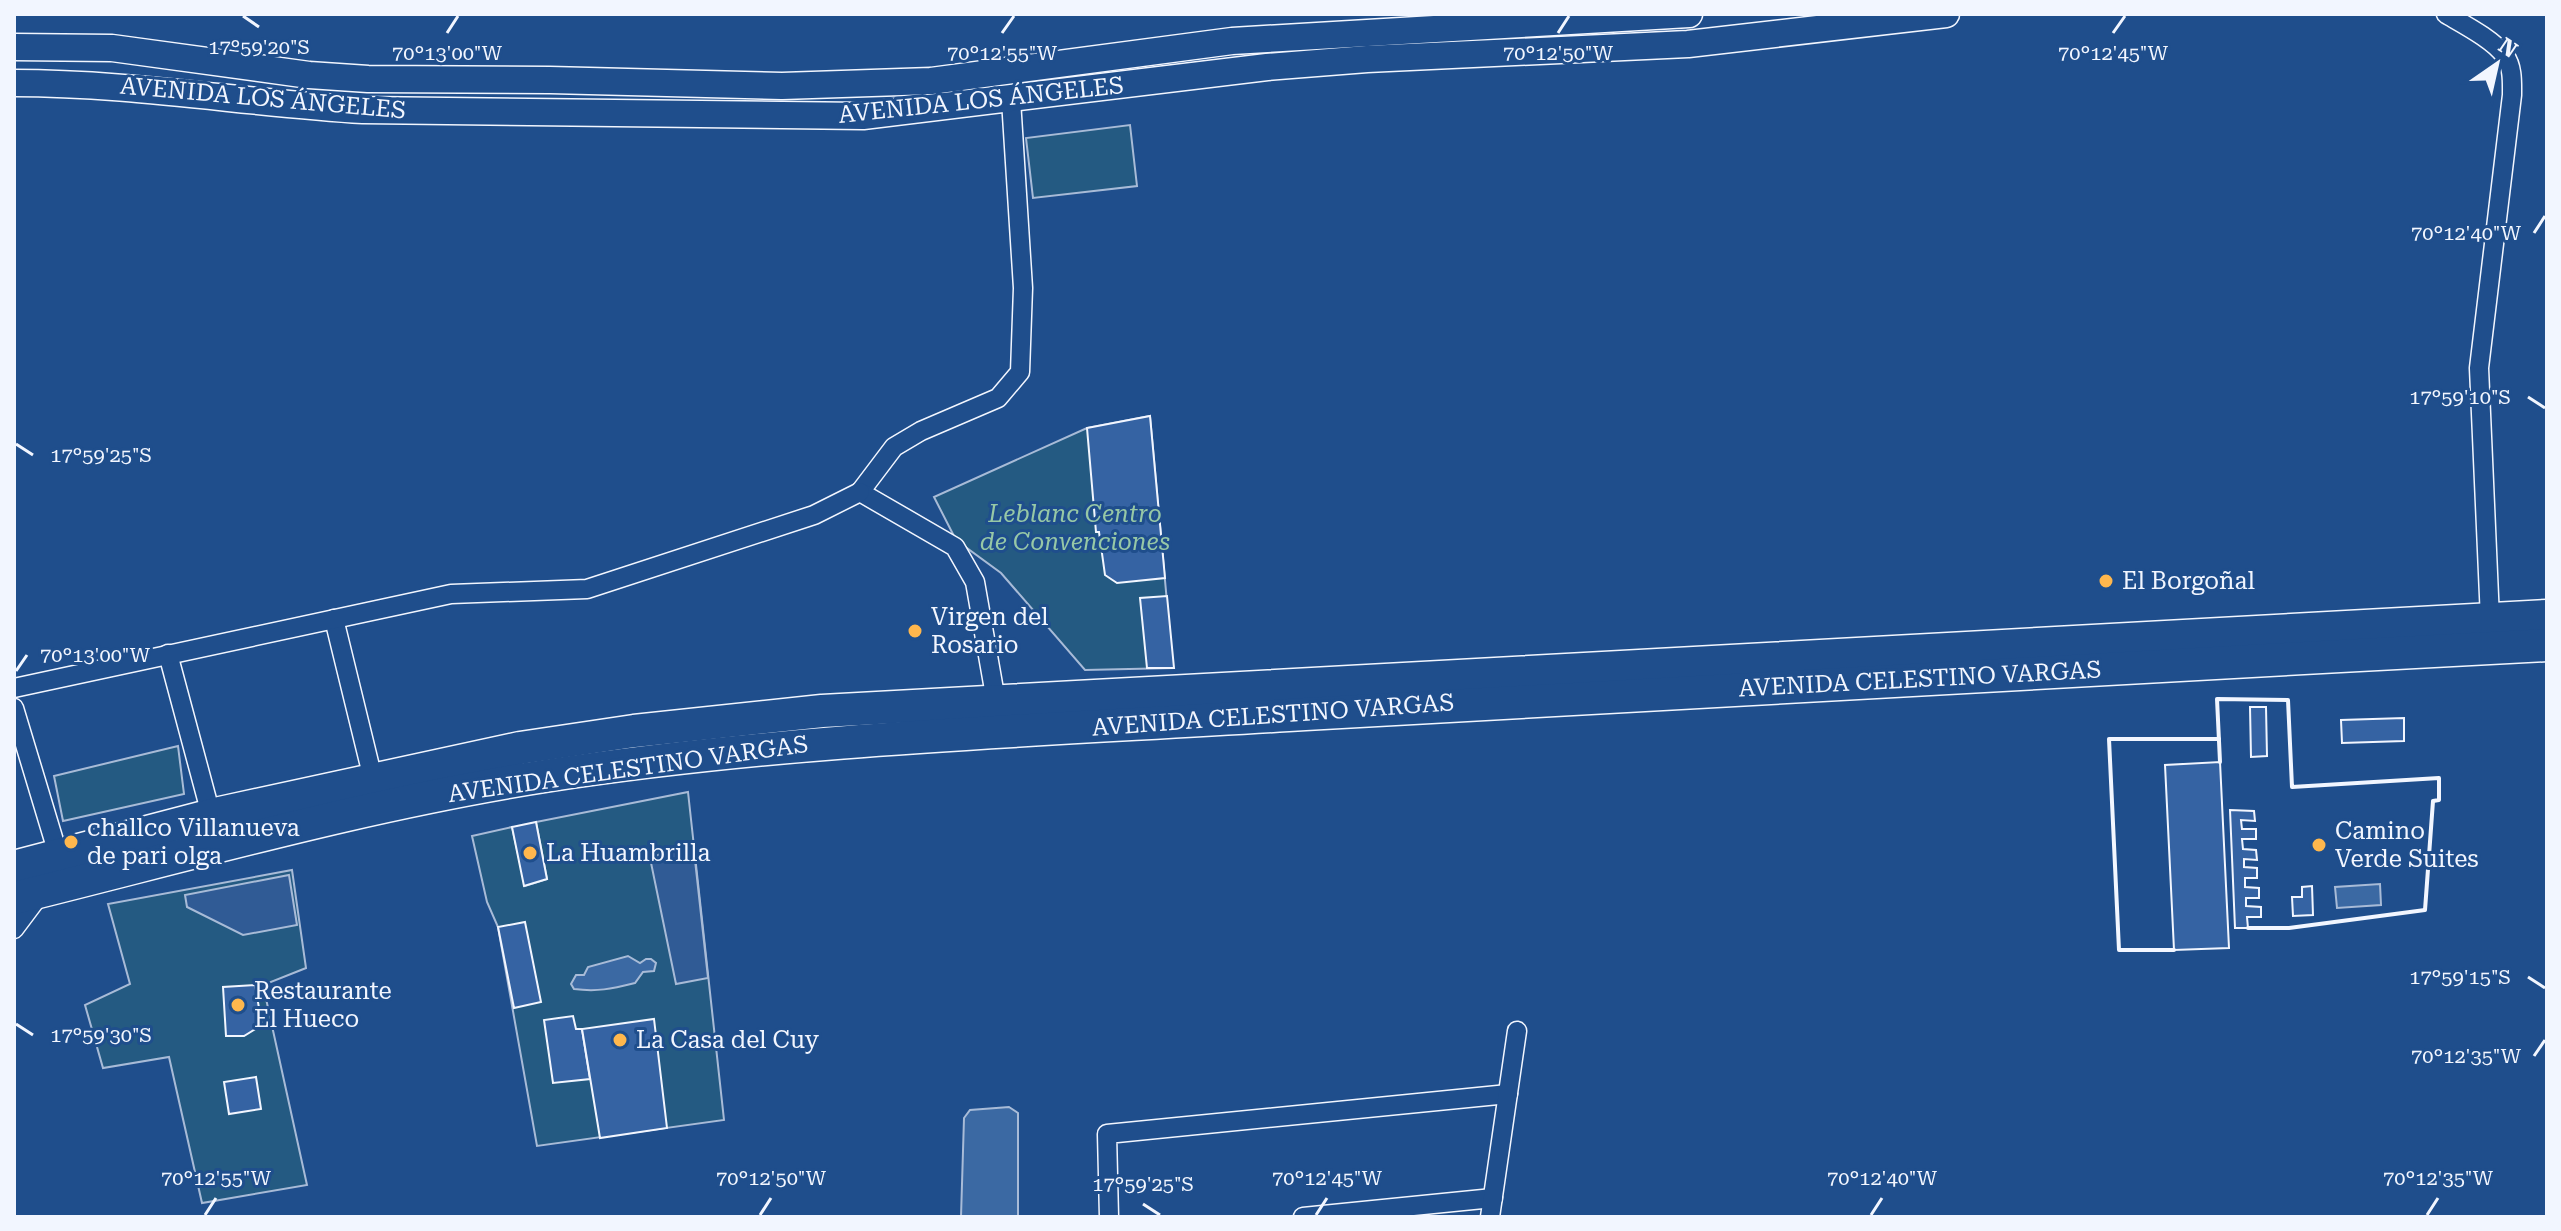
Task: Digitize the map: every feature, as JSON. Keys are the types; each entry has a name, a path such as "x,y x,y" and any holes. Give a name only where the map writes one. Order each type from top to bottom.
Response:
{"highway":[{"name":"AVENIDA CELESTINO VARGAS","path":"2435,636 2490,619 2547,616"},
{"name":"AVENIDA CELESTINO VARGAS","path":"377,794 447,793 651,761 902,736 1064,713 2435,636 2547,645"},
{"name":"AVENIDA CELESTINO VARGAS","path":"14,867 45,883 215,831 377,794 520,748 634,731 822,711 996,701 1064,713"}],"main road":[{"name":"AVENIDA LOS ÁNGELES","path":"14,47 147,52 309,75 368,79 782,86 931,81 1232,41 1689,14"},
{"name":"AVENIDA LOS ÁNGELES","path":"14,83 113,86 363,110 863,116 1267,67 1367,59 1688,44 1946,14"}],"street":[{"path":"2446,14 2505,56 2512,76 2479,368 2490,619"},
{"path":"14,688 451,594 587,589 814,515 860,492 894,447 921,431 998,398 1020,372 1023,288 1011,100"},
{"path":"860,492 955,547 962,557 975,582 996,701"},
{"path":"334,619 377,794"},
{"path":"168,654 215,831"},
{"path":"14,708 45,883 14,929"},
{"path":"1490,1217 1517,1031"},
{"path":"1109,1217 1107,1134 1508,1094"},
{"path":"1303,1217 1394,1212 1493,1198"}],"green space":[{"path":"1130,125 1137,186 1033,198 1026,138"},
{"name":"Leblanc Centro de Convenciones","path":"1150,416 1173,668 1085,670 1001,573 956,540 934,497 1087,428"},
{"path":"178,746 184,794 63,821 54,776"},
{"path":"688,792 724,1120 537,1146 498,927 487,902 472,836 512,827 525,886 547,879 536,822"},
{"path":"292,870 306,968 263,985 307,1185 202,1203 169,1057 103,1068 85,1005 130,984 108,904"}],"shaded area":[{"path":"693,842 708,978 676,984 650,858"},
{"path":"289,875 297,925 243,935 187,907 185,895"},
{"path":"2380,884 2381,905 2337,908 2335,887"},
{"path":"628,956 640,963 651,959 656,963 654,971 643,972 635,983 611,988 574,989 571,984 576,975 584,975 588,967"},
{"path":"1009,1107 1018,1113 1018,1217 961,1217 964,1118 970,1110"}],"building":[{"path":"1150,416 1165,578 1117,583 1105,575 1099,532 1096,532 1087,428"},
{"path":"1167,596 1174,668 1147,668 1140,598"},
{"path":"2250,707 2266,707 2267,756 2251,757"},
{"path":"2404,718 2404,741 2342,743 2341,720"},
{"path":"2220,762 2229,948 2174,950 2165,765"},
{"path":"2230,810 2254,811 2255,821 2241,820 2242,829 2256,829 2256,839 2242,839 2243,849 2256,850 2257,860 2244,859 2244,867 2257,868 2257,878 2245,878 2245,887 2259,888 2259,898 2246,898 2246,906 2261,907 2261,917 2247,917 2248,928 2235,928"},
{"name":"La Huambrilla","path":"536,822 547,879 524,886 512,827"},
{"path":"2312,886 2313,915 2293,916 2292,897 2302,897 2302,887"},
{"path":"525,922 541,1002 514,1008 498,927"},
{"path":"255,985 262,1025 244,1036 226,1036 223,987"},
{"path":"573,1016 576,1029 582,1029 590,1079 553,1083 544,1020"},
{"path":"654,1019 667,1128 600,1138 582,1029"},
{"path":"256,1077 261,1109 229,1114 224,1082"}],"wall":[{"path":"2220,762 2217,699 2288,700 2292,787 2439,778 2439,800 2433,801 2425,910 2289,928 2248,928"},
{"path":"2174,950 2119,950 2109,739 2219,739"}],"place":[{"name":"El Borgoñal","path":"2106,581"},
{"name":"Virgen del Rosario","path":"915,631"},
{"name":"challco Villanueva de pari olga","path":"71,842"},
{"name":"Camino Verde Suites","path":"2319,845"},
{"name":"La Huambrilla","path":"530,853"},
{"name":"Restaurante El Hueco","path":"238,1005"},
{"name":"La Casa del Cuy","path":"620,1040"}]}
